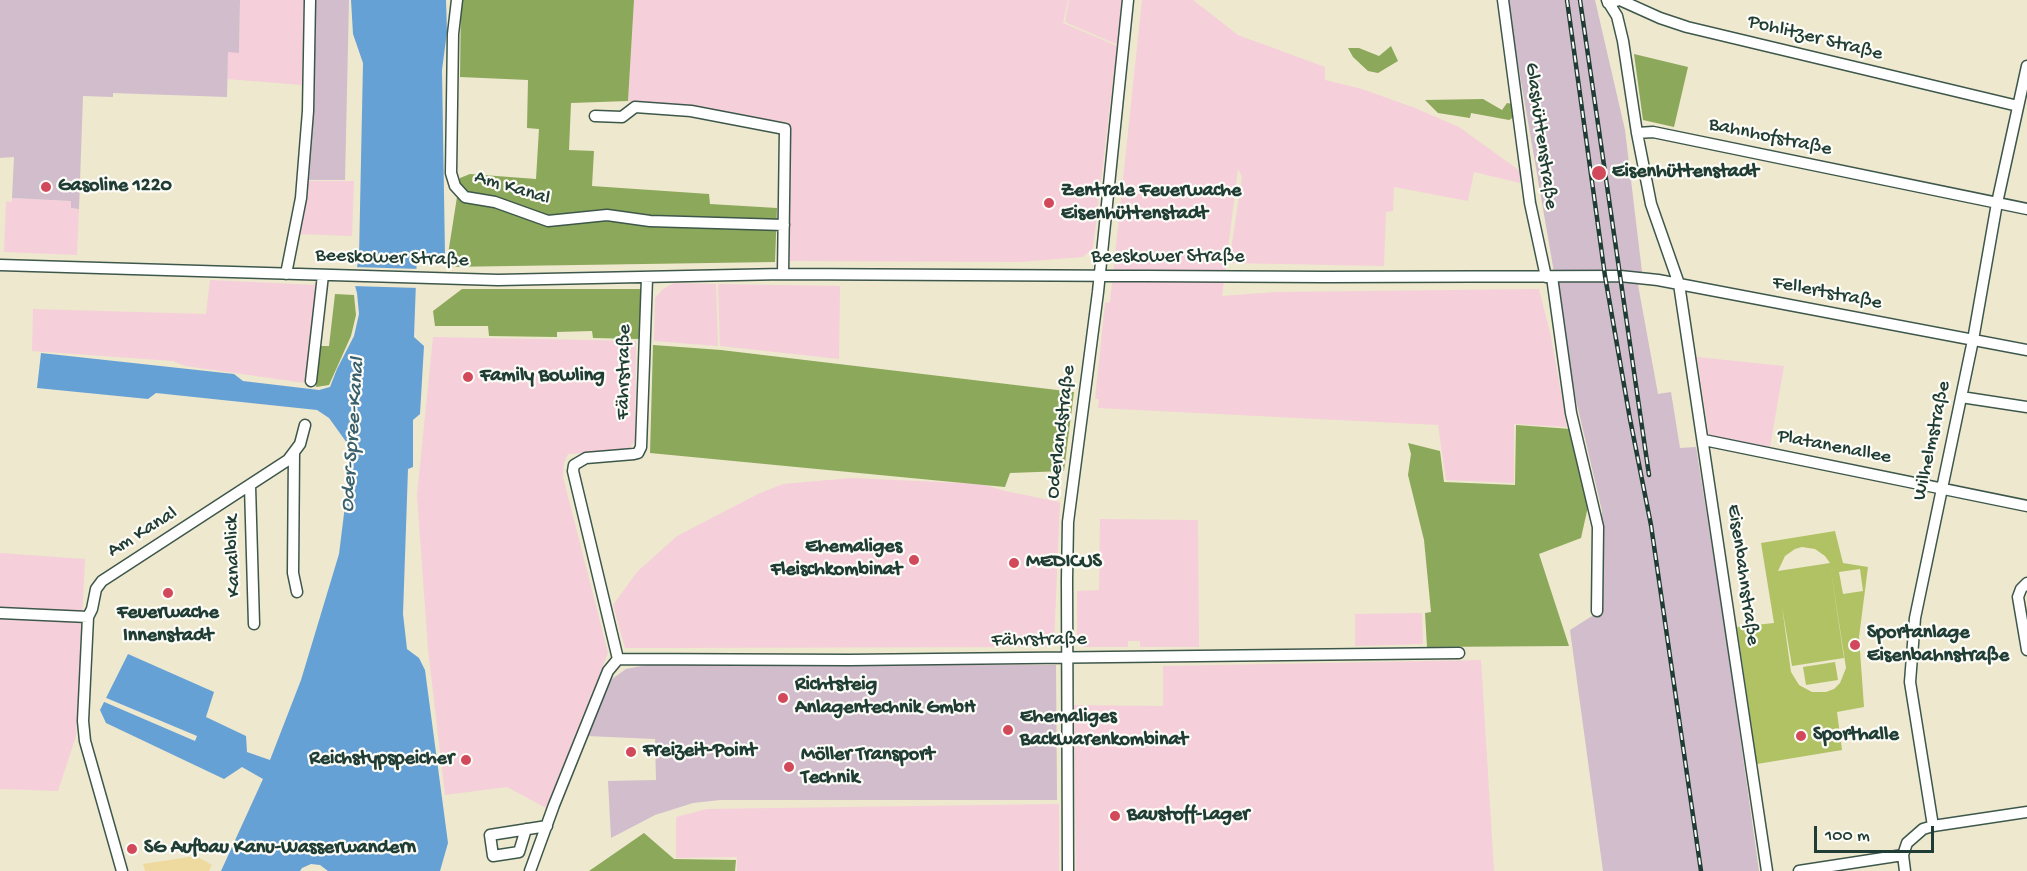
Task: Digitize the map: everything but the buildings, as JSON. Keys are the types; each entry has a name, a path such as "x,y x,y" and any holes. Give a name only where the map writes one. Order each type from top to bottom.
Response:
{"street":[{"path":"286,274 301,198 308,111 310,0"},
{"name":"Am Kanal","path":"457,0 453,34 451,173 455,186 465,197 495,202 548,221 607,215 650,220 784,225"},
{"name":"Oderlandstraße","path":"1068,871 1068,522 1099,276 1128,0"},
{"name":"Glashüttenstraße","path":"1503,0 1530,203 1549,277"},
{"name":"Pohlitzer Straße","path":"1607,1 1620,0 1660,18 1688,27 2018,106"},
{"path":"1607,1 1617,16 1623,41 1651,204 1679,284"},
{"name":"Wilhelmstraße","path":"1934,826 1910,682 1915,618 1973,340 1997,203 2027,66"},
{"path":"595,116 622,117 635,107 692,111 784,129 783,274"},
{"name":"Bahnhofstraße","path":"1637,133 1653,132 2027,209"},
{"path":"1658,280 1667,272 1672,262"},
{"name":"Beeskower Straße","path":"0,265 498,280 783,274 1620,276"},
{"path":"311,381 323,275"},
{"name":"Fellertstraße","path":"1620,276 1658,280 2027,350"},
{"path":"1549,277 1571,413 1598,527 1597,611"},
{"name":"Fährstraße","path":"647,278 641,447 638,453 586,458 574,465 573,471 618,659 1067,659 1459,653"},
{"name":"Eisenbahnstraße","path":"1679,284 1767,871"},
{"path":"1961,397 2027,407"},
{"name":"Am Kanal","path":"122,871 86,741 83,721 88,617 96,589 102,581 288,460 300,444 305,425"},
{"name":"Platanenallee","path":"1704,440 2027,506"},
{"name":"Am Kanal","path":"294,452 293,573 297,592"},
{"name":"Kanalblick","path":"250,486 254,624"},
{"path":"2027,583 2021,589 2018,597 2027,650"},
{"path":"0,613 88,617"},
{"path":"530,871 609,671 618,659"},
{"path":"1905,871 1903,855 1907,843 1916,834 1934,826 2027,812"},
{"path":"526,829 547,826"},
{"path":"1799,871 1903,855"}],"shaded area":[{"path":"0,0 240,0 239,53 228,52 227,97 113,93 113,97 83,96 79,209 71,208 71,201 12,198 14,157 0,158"},
{"path":"240,0 304,0 302,85 227,79 228,52 239,52"},
{"path":"313,0 349,0 345,180 309,180"},
{"path":"634,0 1068,0 1063,23 1117,46 1093,248 1083,257 1020,262 788,261 788,122 723,115 692,106 628,101"},
{"path":"1069,0 1124,0 1118,45 1065,22"},
{"path":"1142,0 1193,0 1238,35 1325,67 1325,80 1362,89 1459,127 1520,171 1520,183 1474,172 1468,201 1394,187 1393,211 1386,212 1384,266 1229,263 1242,177 1238,169 1222,296 1276,292 1539,289 1551,337 1567,427 1514,424 1514,483 1446,480 1438,425 1098,408 1099,399 1095,399 1105,303 1110,302"},
{"path":"1507,0 1595,0 1625,130 1642,272 1638,285 1658,394 1671,392 1680,448 1696,447 1724,622 1759,871 1603,871 1570,630 1600,611 1602,511 1576,400"},
{"path":"306,181 354,181 352,236 298,234"},
{"path":"12,198 71,201 71,208 79,209 77,255 4,252 6,201 12,202"},
{"path":"210,280 317,285 305,383 185,366 173,361 32,351 33,309 206,314"},
{"path":"674,283 716,284 718,346 654,341 655,298 663,289"},
{"path":"718,284 840,286 839,359 720,346"},
{"path":"433,337 636,341 635,441 627,451 568,454 564,463 563,477 608,653 546,808 507,787 445,795 428,649 417,495"},
{"path":"1697,357 1784,366 1770,447 1709,436"},
{"path":"852,478 982,484 1060,502 1054,643 1049,647 625,648 613,605 637,572 677,536 760,493 783,484"},
{"path":"1100,519 1198,520 1199,647 1140,647 1140,641 1128,641 1128,647 1082,647 1077,641 1077,591 1099,590"},
{"path":"0,553 85,559 76,736 58,791 0,789"},
{"path":"1422,613 1423,644 1355,646 1355,614"},
{"path":"1481,660 1494,871 1076,871 1074,705 1163,706 1163,666"},
{"path":"647,665 1056,665 1057,800 720,800 693,803 655,815 611,838 608,781 656,780 655,739 587,736 612,679 626,669"},
{"path":"1059,804 1059,871 737,871 737,857 676,858 676,817 707,809"}],"green space":[{"path":"461,0 634,0 628,101 571,103 569,150 594,151 592,186 709,194 710,204 777,208 775,262 446,267 460,178 470,174 536,179 539,129 527,128 528,80 460,77"},
{"path":"1391,46 1398,61 1378,73 1368,71 1353,57 1348,48 1359,48 1379,56"},
{"path":"1634,54 1688,67 1674,127 1643,120"},
{"path":"1483,99 1502,110 1507,103 1513,104 1514,117 1509,120 1471,113 1470,118 1438,113 1425,100"},
{"path":"462,289 641,289 639,339 593,338 592,331 557,332 557,337 489,336 488,326 435,326 433,311"},
{"path":"335,294 354,295 356,315 351,336 329,385 316,387 320,346 329,346"},
{"path":"653,345 721,350 1074,392 1064,471 1010,473 1005,487 650,453"},
{"path":"1516,425 1571,429 1589,502 1581,538 1539,554 1569,646 1427,647 1425,613 1431,612 1424,540 1408,475 1411,454 1408,443 1440,451 1444,482 1515,485"},
{"path":"1835,531 1843,563 1868,567 1859,637 1864,707 1837,712 1842,750 1757,764 1737,627 1774,623 1761,543","holes":["1802,547 1815,549 1830,563 1778,571 1785,556","1830,564 1846,668 1840,683 1834,689 1826,692 1812,692 1799,685 1791,672 1782,607 1792,666 1844,658","1860,569 1863,591 1843,594 1839,572"]},
{"path":"1835,662 1838,680 1806,685 1803,667"},
{"path":"644,833 674,859 736,860 735,871 589,871"}],"sand":[{"path":"196,856 212,865 209,871 145,871 143,864"}],"water":[{"name":"Oder-Spree-Kanal","path":"351,0 446,0 447,32 442,70 445,255 417,254 414,337 424,346 420,414 413,420 413,467 408,469 403,614 407,649 419,658 425,670 448,843 440,871 328,871 320,865 311,864 300,871 221,871 263,779 242,767 224,779 106,723 100,710 128,654 214,692 206,717 246,736 247,752 270,760 301,680 339,554 351,457 347,443 329,418 317,410 156,393 148,399 37,388 41,353 234,374 243,381 319,390 330,387 354,336 359,314 354,282 359,257 363,63 353,34"}],"pier":[{"path":"354,267 420,269 419,288 352,286"},
{"path":"104,697 197,736 195,741 102,701"}],"railway":[{"path":"1567,0 1605,276 1651,525 1701,871"},
{"path":"1580,0 1649,475"}],"place":[{"name":"Eisenhüttenstadt","path":"1599,173"},
{"name":"Gasoline 1220","path":"46,187"},
{"name":"Zentrale Feuerwache Eisenhüttenstadt","path":"1049,203"},
{"name":"Family Bowling","path":"468,377"},
{"name":"Ehemaliges Fleischkombinat","path":"914,560"},
{"name":"MEDICUS","path":"1014,563"},
{"name":"Feuerwache Innenstadt","path":"168,593"},
{"name":"Sportanlage Eisenbahnstraße","path":"1855,645"},
{"name":"Richtsteig Anlagentechnik GmbH","path":"783,698"},
{"name":"Ehemaliges Backwarenkombinat","path":"1008,730"},
{"name":"Sporthalle","path":"1801,736"},
{"name":"Freizeit-Point","path":"631,752"},
{"name":"Reichstypspeicher","path":"466,760"},
{"name":"Möller Transport Technik","path":"789,767"},
{"name":"Baustoff-Lager","path":"1115,816"},
{"name":"SG Aufbau Kanu-Wasserwandern","path":"132,849"}]}
